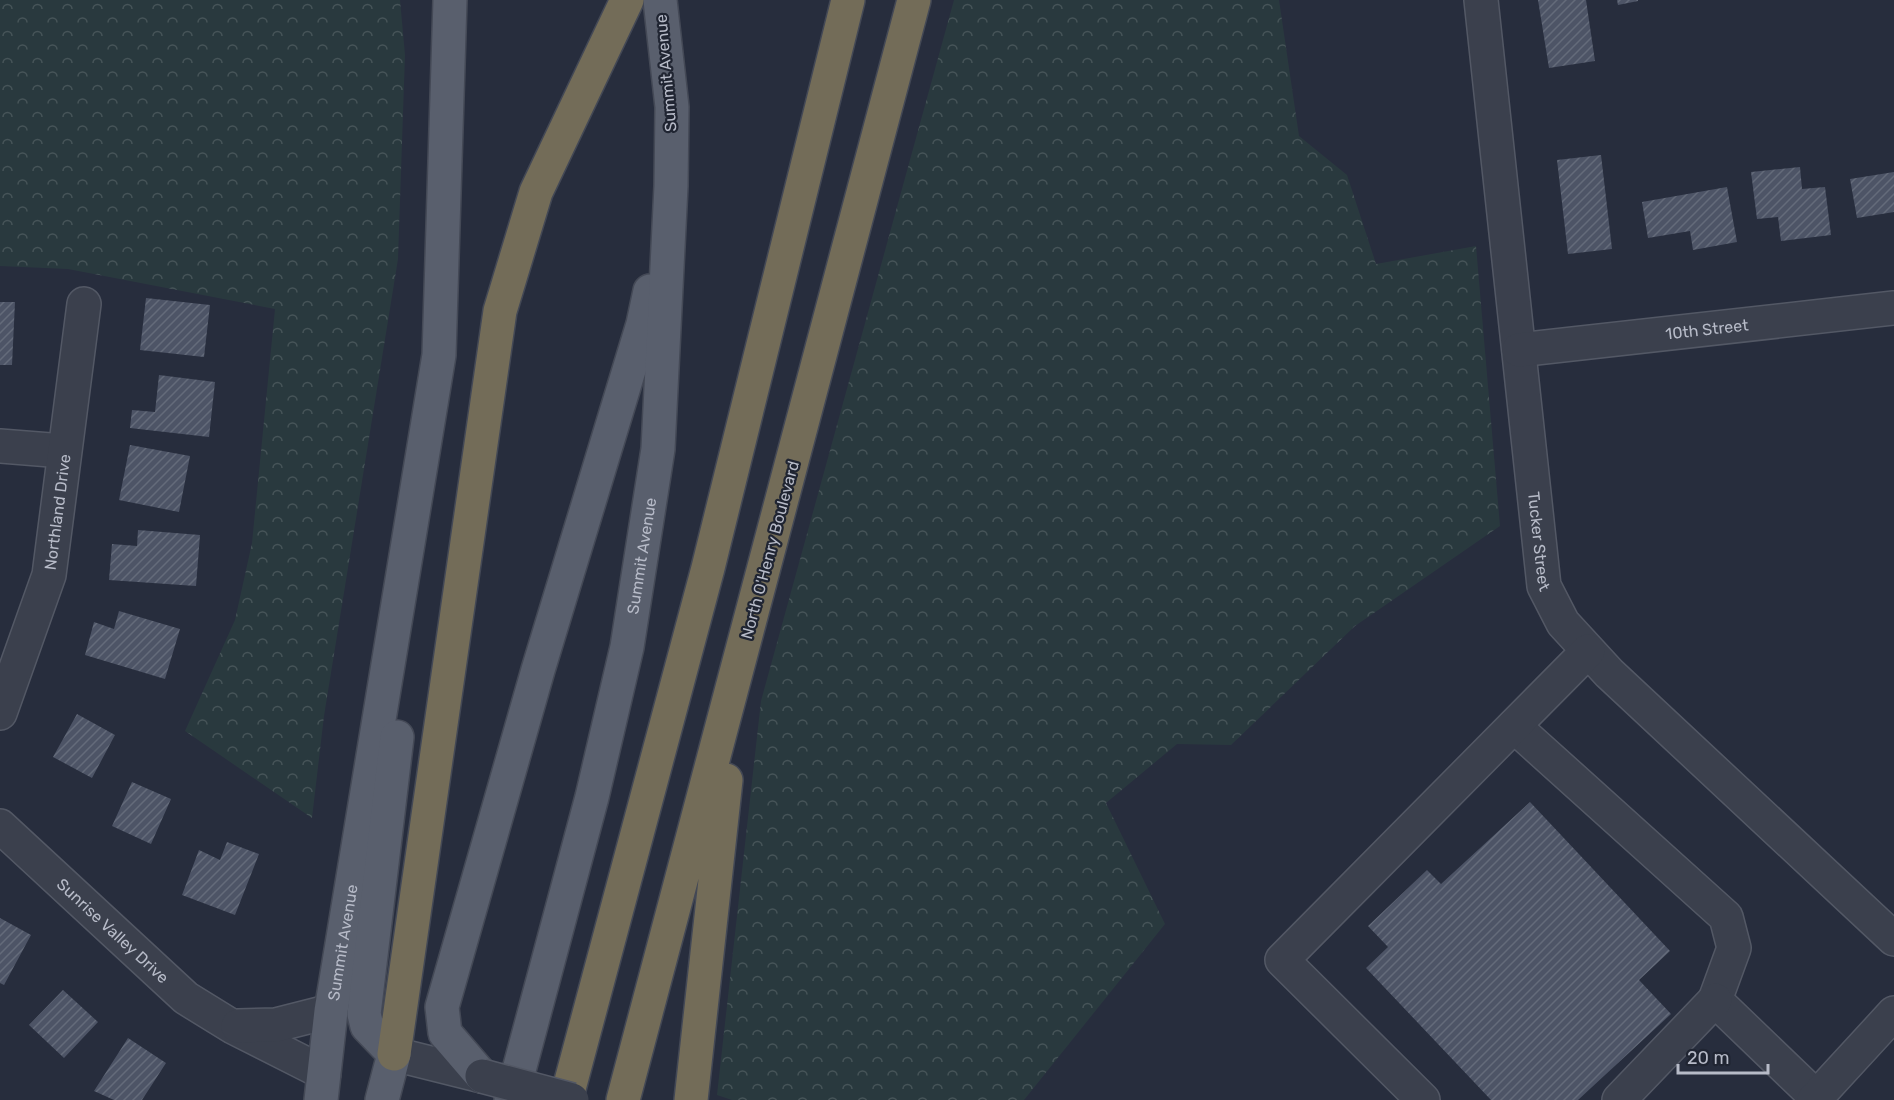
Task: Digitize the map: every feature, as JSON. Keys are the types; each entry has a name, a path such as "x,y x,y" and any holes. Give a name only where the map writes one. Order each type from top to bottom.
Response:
{"highway":[{"path":"394,1054 500,311 536,192 604,44 627,0"},
{"path":"566,1100 708,568 848,0"},
{"name":"North O'Henry Boulevard","path":"623,1100 914,0"},
{"path":"691,1100 738,672"}],"main road":[{"name":"Summit Avenue","path":"322,1086 331,1011 439,355 451,29 450,0"},
{"name":"Summit Avenue","path":"511,1100 592,797 627,647 658,449 671,186 672,107 660,0"},
{"path":"482,1076 445,1033 442,1007 538,670 644,324 671,186"},
{"path":"382,1100 394,1054 367,1026 364,1014 400,713 390,643"}],"street":[{"name":"Tucker Street","path":"1481,0 1544,586 1563,623 1588,651 1894,939"},
{"name":"Northland Drive","path":"0,713 49,574 63,451 84,304"},
{"name":"10th Street","path":"1519,350 1894,308"},
{"path":"0,446 63,451"},
{"path":"1423,1100 1282,960 1588,651"},
{"path":"1514,726 1726,917 1734,948 1715,1000 1619,1100"},
{"name":"Sunrise Valley Drive","path":"0,826 186,998 322,1086"},
{"path":"1715,1000 1815,1099 1894,1013"},
{"path":"233,1027 276,1025 331,1011"},
{"path":"394,1054 572,1100"}],"green space":[{"path":"0,0 400,0 405,55 398,259 324,716 312,818 185,731 235,620 252,543 275,309 68,269 0,266"},
{"path":"954,0 1279,0 1299,136 1347,175 1376,264 1476,246 1500,526 1355,626 1231,745 1177,744 1106,803 1165,924 1024,1100 732,1100 717,1095 761,701"}],"building":[{"path":"1538,0 1586,0 1595,61 1549,68"},
{"path":"1617,0 1638,0 1638,1 1618,5"},
{"path":"1601,155 1612,249 1568,254 1557,160"},
{"path":"1800,167 1802,189 1825,187 1831,235 1781,241 1778,217 1757,219 1751,172"},
{"path":"1894,172 1894,212 1857,218 1850,179"},
{"path":"1727,187 1737,242 1693,250 1690,231 1648,238 1642,202"},
{"path":"146,298 210,305 204,357 140,350"},
{"path":"0,302 15,302 12,365 0,365"},
{"path":"159,375 215,382 209,437 130,428 132,410 155,412"},
{"path":"130,445 190,456 179,512 119,500"},
{"path":"138,530 200,535 196,586 109,580 112,544 137,546"},
{"path":"119,611 180,629 165,679 85,655 94,622 114,629"},
{"path":"77,714 115,735 92,778 53,757"},
{"path":"132,782 171,799 151,844 112,826"},
{"path":"1530,802 1670,951 1639,980 1671,1014 1578,1100 1491,1100 1366,968 1388,947 1368,926 1427,870 1441,884"},
{"path":"227,842 259,854 235,915 182,895 199,850 220,860"},
{"path":"0,918 31,935 4,985 0,983"},
{"path":"63,990 98,1022 64,1058 29,1025"},
{"path":"128,1038 166,1063 142,1100 114,1100 94,1091"}]}
